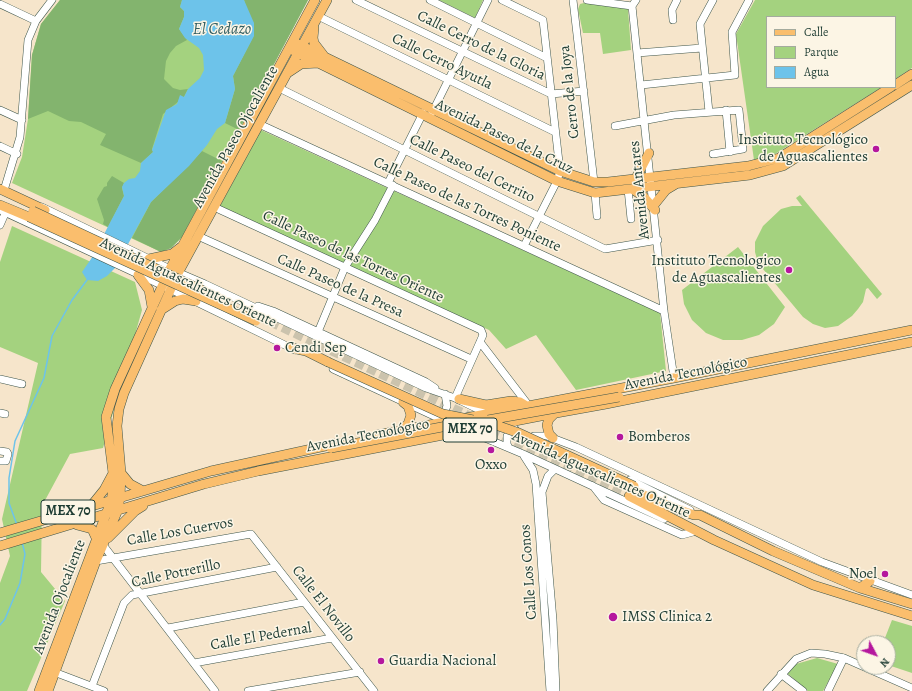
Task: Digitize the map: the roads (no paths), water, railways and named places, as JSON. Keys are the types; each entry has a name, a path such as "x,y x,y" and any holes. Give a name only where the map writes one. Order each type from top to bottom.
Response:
{"main road":[{"name":"Avenida Paseo Ojocaliente","path":"166,287 174,271 184,243 315,0"},
{"name":"Avenida Paseo Ojocaliente","path":"174,271 198,236 327,0"},
{"path":"285,76 301,64 322,60 313,38 317,18"},
{"name":"Avenida Paseo de la Cruz","path":"291,45 429,114 557,181 595,193 750,176 783,166 912,85"},
{"path":"896,84 912,74"},
{"name":"Avenida Paseo de la Cruz","path":"429,114 560,171 594,182 748,166 780,158 889,88"},
{"path":"636,178 648,153"},
{"path":"630,189 643,196 655,208 666,190 677,183"},
{"path":"1,189 45,210"},
{"name":"Avenida Aguascalientes Oriente","path":"1,189 31,214"},
{"name":"Avenida Aguascalientes Oriente","path":"2,208 31,214 257,319"},
{"path":"146,258 172,254 184,243"},
{"path":"136,274 150,290 155,312 167,304 175,301 183,299 196,301"},
{"name":"Avenida Ojocaliente","path":"39,691 101,543 117,512 115,500 117,473 117,426 119,409 155,312 166,287"},
{"name":"Avenida Tecnológico","path":"3,532 211,471 400,430 674,378 912,330"},
{"name":"Avenida Tecnológico","path":"4,545 117,512 204,484 258,471 606,404 912,342"},
{"path":"292,348 306,351 443,414 470,420 498,419 656,390 663,392"},
{"path":"457,399 486,405 511,401 520,402 527,406"},
{"path":"400,430 405,427 410,419 409,409 403,402"},
{"path":"553,438 549,434 547,425 551,416 556,413"},
{"path":"307,450 331,448 447,426 493,424 519,433 631,490 659,495"},
{"path":"91,506 117,473 130,484 143,491"},
{"name":"Avenida Aguascalientes Oriente","path":"631,490 671,507 694,515 697,513 773,551 860,588 912,604"},
{"name":"Avenida Aguascalientes Oriente","path":"631,490 714,540 813,585 912,616"},
{"name":"Avenida Ojocaliente","path":"48,691 96,560 101,543 106,514 115,500"},
{"path":"74,525 92,529 101,543 135,511 151,501"},
{"path":"860,588 870,581"}],"street":[{"path":"8,7 12,0"},
{"path":"1,189 17,154 22,120 28,40 36,21 52,0"},
{"name":"Calle Cerro de la Gloria","path":"356,0 551,94"},
{"path":"430,0 547,58"},
{"path":"318,332 344,268 375,220 404,150 429,114 449,80 488,0"},
{"path":"502,0 543,20 560,171 557,181 524,246"},
{"name":"Cerro de la Joya","path":"573,0 594,182"},
{"path":"587,0 634,3"},
{"path":"673,20 672,10 677,0"},
{"path":"710,112 700,24 713,0"},
{"path":"641,85 735,75 732,32 749,0"},
{"name":"Avenida Antares","path":"634,3 664,311 674,378"},
{"path":"0,4 36,21"},
{"name":"Calle Cerro Ayutla","path":"317,18 555,132"},
{"path":"638,53 702,48"},
{"name":"Calle Paseo del Cerrito","path":"279,88 605,249 658,240"},
{"path":"551,94 584,91"},
{"path":"0,110 22,120"},
{"path":"726,110 730,152"},
{"path":"615,126 645,120 726,110 739,110 743,147 741,150 713,154"},
{"name":"Calle Paseo de las Torres Poniente","path":"259,124 664,311"},
{"path":"0,146 17,154"},
{"path":"630,189 631,219"},
{"path":"595,193 597,216"},
{"name":"Calle Paseo de las Torres Oriente","path":"214,207 481,330 483,335 480,342"},
{"path":"0,225 2,208"},
{"name":"Avenida Aguascalientes Oriente","path":"2,208 90,252 186,296 403,402 593,486 598,494 611,503 682,535 693,532 714,540"},
{"name":"Avenida Aguascalientes Oriente","path":"45,210 419,385 457,399 697,513"},
{"name":"Calle Paseo de la Presa","path":"198,236 472,359"},
{"path":"136,274 141,273 146,268 146,258"},
{"path":"186,296 185,290 188,285 196,283 205,284"},
{"name":"Avenida Aguascalientes Oriente","path":"250,306 268,309 426,382 444,394"},
{"path":"457,399 480,342 527,406"},
{"path":"0,379 22,384"},
{"path":"433,415 441,414 446,408 448,400 444,394"},
{"path":"509,448 507,444 507,436 512,430 520,429"},
{"name":"Avenida Aguascalientes Oriente","path":"534,436 553,438 576,447 828,565 912,596"},
{"path":"0,451 8,453 6,461 0,461"},
{"name":"Calle Los Conos","path":"523,454 533,470 536,484 556,691"},
{"name":"Calle Los Conos","path":"550,691 549,621 542,492 548,476 555,469"},
{"name":"Avenida Aguascalientes Oriente","path":"687,500 697,513"},
{"name":"Calle Los Cuervos","path":"96,560 251,534"},
{"name":"Calle El Novillo","path":"251,534 374,691"},
{"path":"101,543 216,691"},
{"name":"Calle Potrerillo","path":"92,686 124,603 132,595 277,567"},
{"path":"168,628 304,602"},
{"name":"Calle El Pedernal","path":"194,663 332,638"},
{"path":"767,691 780,674 796,659 810,653 844,658 912,688"},
{"path":"828,691 844,658"},
{"path":"54,672 104,691"},
{"path":"248,691 360,672"},
{"path":"780,674 802,691"}],"water":[{"name":"El Cedazo","path":"182,0 244,0 254,23 254,36 233,76 235,89 225,123 217,129 207,145 189,166 151,202 115,268 107,276 98,281 87,280 82,272 91,259 124,196 122,187 124,183 129,179 135,178 140,171 141,163 153,152 152,150 166,110 177,104 180,95 184,97 188,89 200,78 204,70 203,55 199,48 185,38 179,29 184,17 184,11 180,7"}],"waterway":[{"path":"17,525 9,503 9,478 15,441 44,378 52,336 72,300 87,280"},
{"path":"0,625 5,619 20,583 25,554 22,542"}],"tunnel":[{"path":"258,316 476,419"},
{"path":"478,426 629,496"}],"place":[{"name":"Instituto Tecnológico de Aguascalientes","path":"876,149"},
{"name":"Instituto Tecnologico de Aguascalientes","path":"789,270"},
{"name":"Cendi Sep","path":"277,348"},
{"name":"Bomberos","path":"620,437"},
{"name":"Oxxo","path":"491,450"},
{"name":"Noel","path":"885,574"},
{"name":"IMSS Clinica 2","path":"613,617"},
{"name":"Guardia Nacional","path":"381,661"}]}
